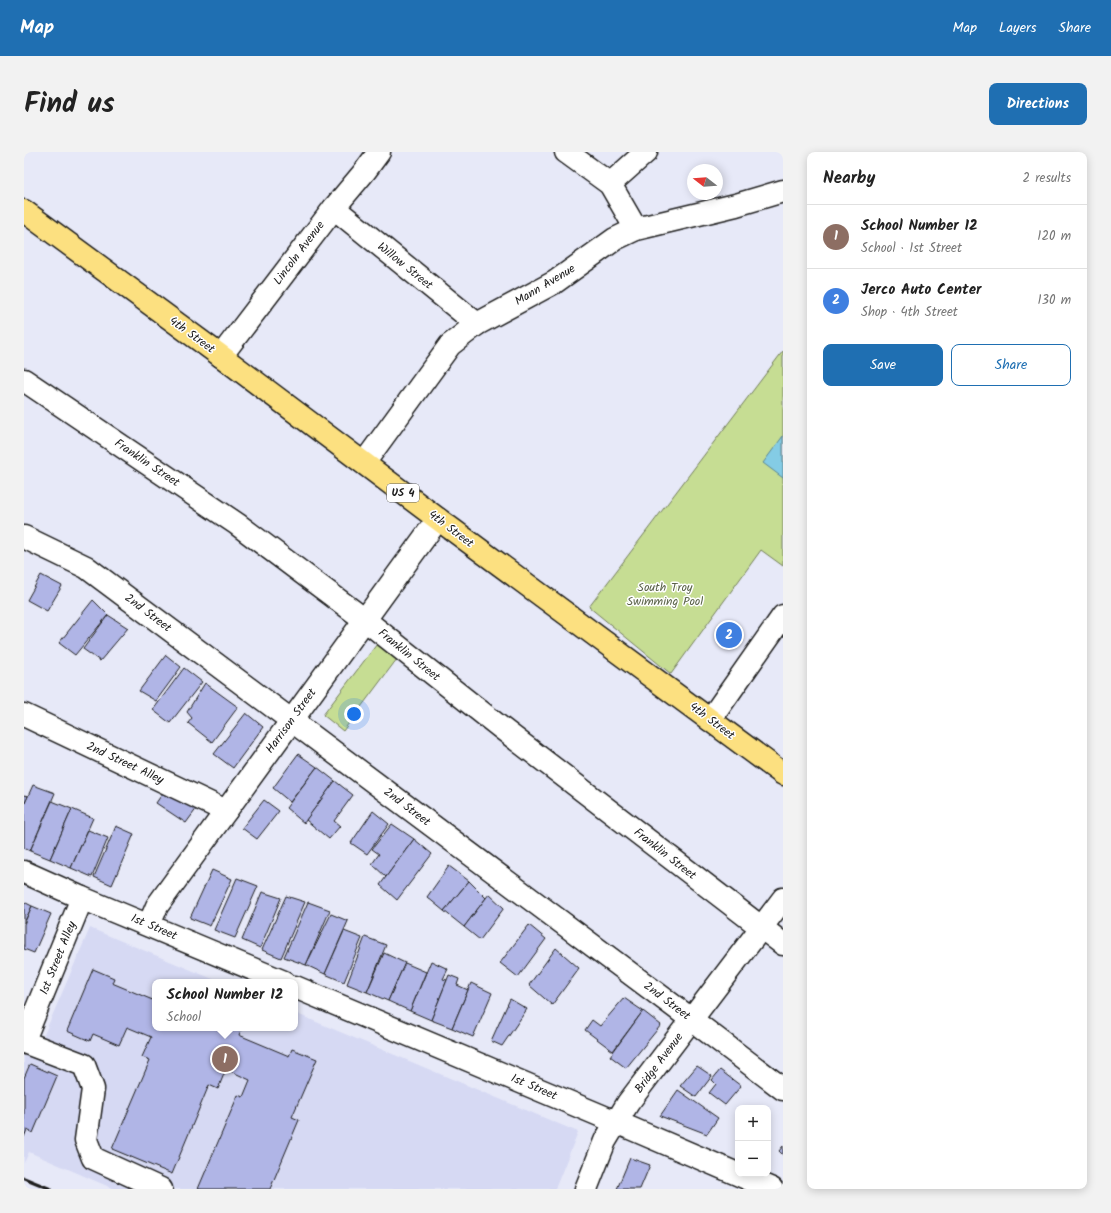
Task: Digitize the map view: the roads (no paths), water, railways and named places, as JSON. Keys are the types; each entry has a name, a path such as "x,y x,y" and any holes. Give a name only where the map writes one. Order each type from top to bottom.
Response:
{"main road":[{"name":"4th Street","path":"24,211 783,774"}],"street":[{"name":"Lincoln Avenue","path":"221,356 334,208 379,152"},
{"path":"566,152 610,184 636,229"},
{"path":"610,184 646,152"},
{"name":"Mann Avenue","path":"364,463 450,345 477,324 555,282 615,239 636,229 736,205 783,191"},
{"name":"Willow Street","path":"334,208 477,324"},
{"name":"Franklin Street","path":"24,380 237,524 365,620 500,727 783,944"},
{"name":"Harrison Street","path":"149,925 157,906 438,519"},
{"name":"2nd Street","path":"24,536 86,567 692,1020 783,1090"},
{"path":"710,720 783,616"},
{"name":"2nd Street Alley","path":"24,715 226,811"},
{"name":"1st Street","path":"24,872 82,898 277,979"},
{"name":"1st Street Alley","path":"24,1041 82,898"},
{"name":"Bridge Avenue","path":"586,1189 605,1141 628,1103 783,899"},
{"name":"1st Street","path":"298,988 772,1189"},
{"path":"24,1041 84,1065 92,1089 86,1140 93,1158 161,1189"}],"water":[{"path":"783,436 783,478 763,463"}],"railway":[{"path":"24,1178 51,1189"}],"place":[{"name":"Jerco Auto Center","path":"729,635"},
{"name":"School Number 12","path":"225,1059"}],"park label":[{"name":"South Troy Swimming Pool","path":"665,594"}]}
